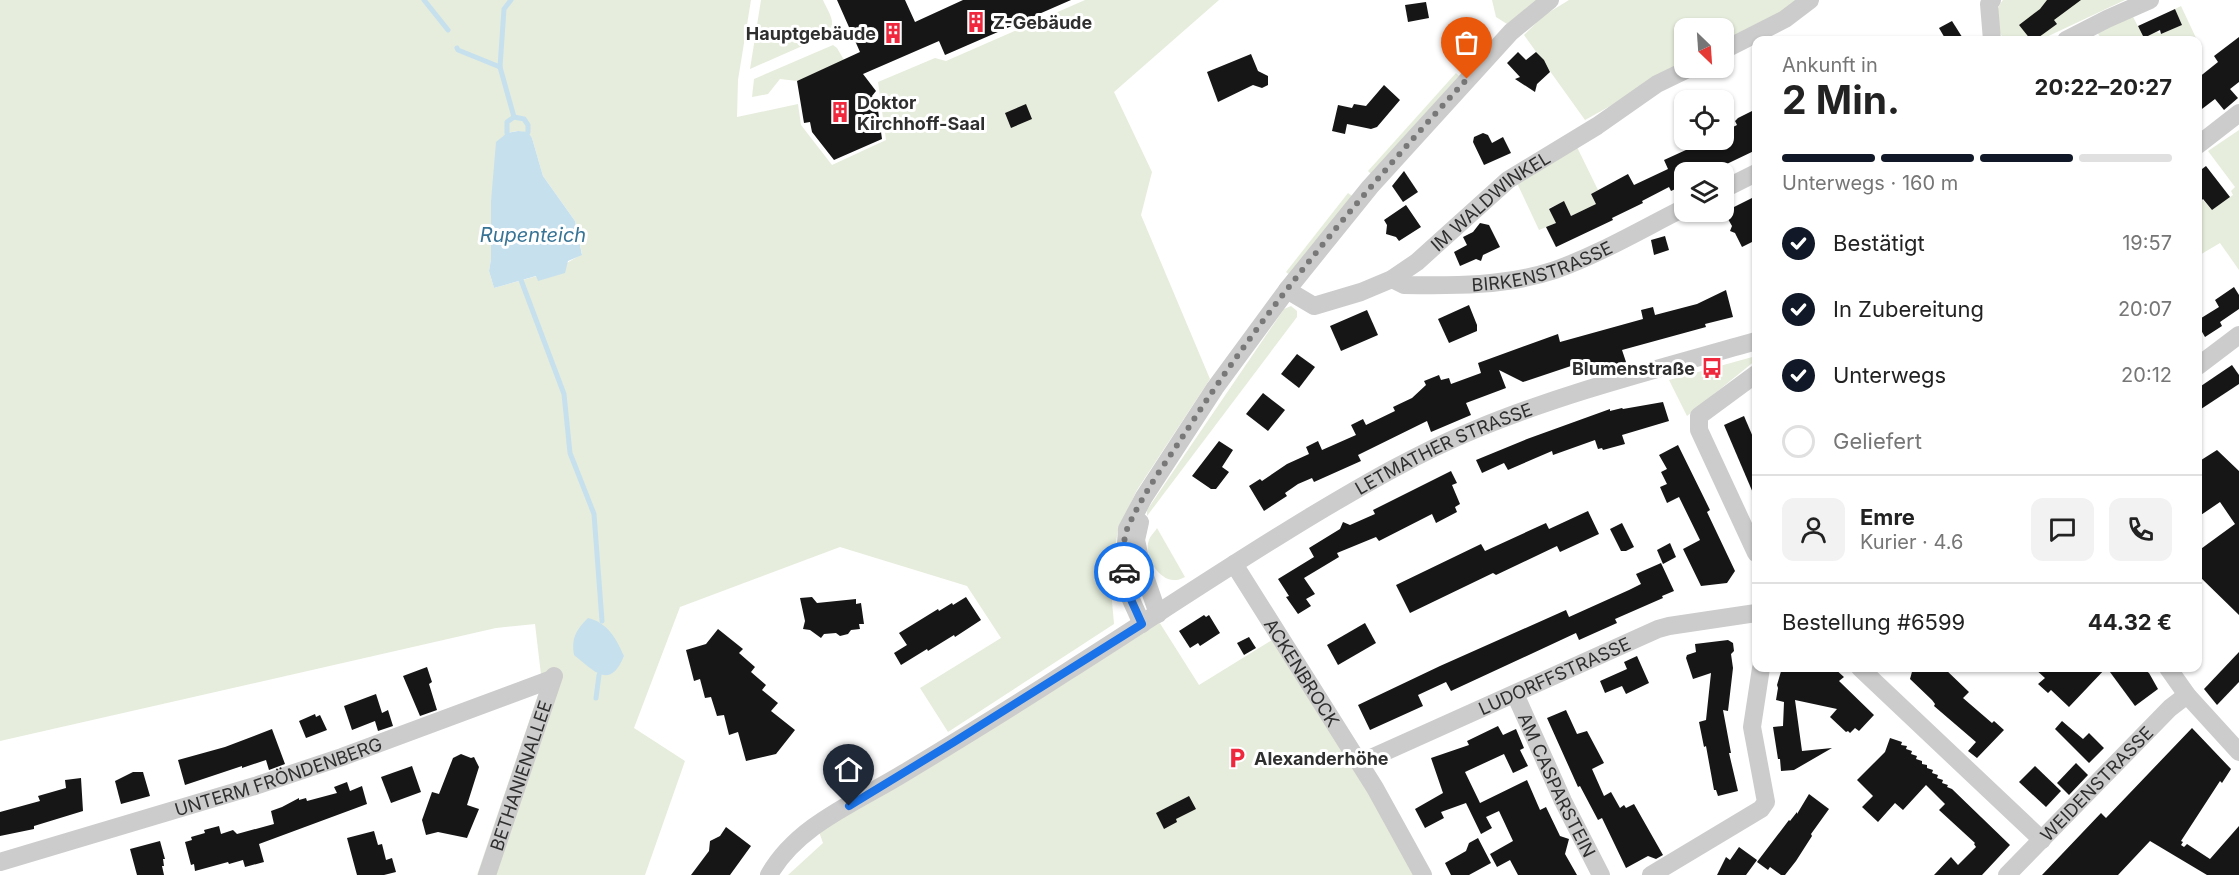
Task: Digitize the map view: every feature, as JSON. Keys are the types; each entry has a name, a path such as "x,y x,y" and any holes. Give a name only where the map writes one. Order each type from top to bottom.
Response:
{"street":[{"path":"1142,624 1128,593 1124,563 1127,529 1144,497 1215,387 1287,290 1370,187 1511,32 1550,0"},
{"path":"1734,45 1785,19 1810,0"},
{"path":"1992,0 1989,4 1992,36"},
{"path":"2074,36 2150,0"},
{"name":"IM WALDWINKEL","path":"1287,290 1314,306 1361,292 1392,279 1417,262 1508,180 1597,126 1657,84 1674,76"},
{"path":"2202,142 2239,113"},
{"path":"1734,184 1752,175"},
{"name":"BIRKENSTRASSE","path":"1392,279 1404,285 1497,283 1553,270 1584,258 1674,213"},
{"path":"2202,363 2239,335"},
{"name":"LETMATHER STRASSE","path":"769,875 791,845 814,827 954,742 1234,564 1370,481 1472,430 1513,414 1615,381 1752,342"},
{"path":"1752,377 1699,416 1699,430 1752,544"},
{"path":"1144,497 1136,540 1142,568 1158,614"},
{"name":"ACKENBROCK","path":"1234,564 1360,763 1423,875"},
{"name":"LUDORFFSTRASSE","path":"1360,763 1658,629 1752,614"},
{"path":"1652,875 1761,809 1766,802 1752,727 1760,672"},
{"path":"1864,672 2042,840"},
{"path":"2171,672 2187,695 2239,752"},
{"name":"UNTERM FRÖNDENBERG","path":"0,862 266,783 553,677"},
{"name":"BETHANIENALLEE","path":"487,875 553,677"},
{"name":"AM CASPARSTEIN","path":"1515,694 1563,801 1601,875"},
{"name":"WEIDENSTRASSE","path":"2007,875 2170,708 2187,695"}],"green space":[{"path":"0,0 751,0 738,80 737,117 798,104 801,125 832,165 886,140 878,82 935,58 946,61 1085,0 1219,0 1114,92 1152,172 1141,215 1210,379 1137,490 1118,530 1110,578 1114,624 948,732 920,688 1001,638 967,586 840,547 680,607 634,728 685,761 645,875 477,875 542,683 535,624 496,628 0,741","holes":["517,131 528,133 532,138 543,176 575,221 582,254 538,280 537,276 494,288 489,271 491,201 507,133"]},
{"path":"761,0 823,0 832,23 829,32 825,36 750,69"},
{"path":"1492,0 1538,0 1507,24 1496,17"},
{"path":"1569,0 1797,0 1778,15 1734,39 1734,18 1674,18 1674,71 1585,120 1524,35 1543,16"},
{"path":"2003,0 2125,0 2048,36 2002,36 1997,26"},
{"path":"2181,6 2195,36 2148,36 2157,32 2161,34 2182,25 2175,9"},
{"path":"2132,15 2143,36 2100,36 2097,32"},
{"path":"833,45 844,60 797,81 780,79 768,94 752,97 754,79"},
{"path":"1456,73 1459,76 1371,174 1368,171"},
{"path":"2239,130 2239,270 2220,243 2202,254 2202,199 2212,210 2233,195 2231,191 2235,187 2208,151"},
{"path":"1576,145 1598,190 1591,194 1596,204 1571,216 1564,202 1549,208 1556,223 1539,230 1516,181"},
{"path":"1348,193 1352,196 1290,275 1286,272"},
{"path":"1291,306 1297,311 1297,317 1147,516 1147,510 1284,309"},
{"path":"1752,357 1752,363 1687,416 1669,380"},
{"path":"1157,528 1185,577 1177,580 1164,577 1150,560 1148,546"},
{"path":"1156,617 1199,685 1277,637 1419,875 788,875 823,843 818,829"}],"water":[{"name":"Rupenteich","path":"528,132 532,138 543,176 575,221 582,255 568,261 565,273 538,281 536,276 494,288 489,271 496,142 507,133"},
{"path":"588,618 606,627 624,656 613,673 602,675 595,672 574,655 575,635"}],"building":[{"path":"837,0 905,0 915,22 963,0 1071,0 945,55 939,41 863,74 876,91 872,96 877,103 882,139 834,160 812,132 810,122 804,123 797,81 860,52"},
{"path":"2047,0 2081,0 2054,20 2057,24 2040,36 2028,36 2019,25 2040,9"},
{"path":"1426,2 1429,18 1408,22 1405,5"},
{"path":"2175,9 2182,25 2161,34 2160,30 2148,36 2143,36 2138,26"},
{"path":"1952,21 1961,36 1944,36 1939,28"},
{"path":"2239,37 2239,82 2230,89 2238,98 2224,110 2215,99 2202,109 2202,75 2218,62 2214,56"},
{"path":"1518,52 1526,60 1536,52 1544,60 1550,72 1537,84 1535,92 1515,79 1520,77 1507,63"},
{"path":"1251,54 1258,71 1268,76 1268,85 1262,88 1253,85 1218,102 1207,72"},
{"path":"1384,85 1400,100 1377,127 1371,129 1347,124 1345,134 1332,131 1338,105 1352,108 1354,104 1366,106"},
{"path":"1026,104 1032,119 1011,128 1005,113"},
{"path":"1752,111 1752,152 1731,162 1674,162 1674,190 1671,191 1669,187 1612,218 1613,220 1556,247 1546,227 1556,223 1549,209 1564,201 1571,216 1596,204 1591,194 1628,174 1634,185 1668,169 1664,160 1686,150 1734,150 1734,126 1737,125 1735,121"},
{"path":"1483,133 1488,135 1492,143 1503,137 1511,153 1484,165 1473,142 1474,137"},
{"path":"2206,166 2230,197 2212,210 2202,200 2202,169"},
{"path":"1404,171 1418,192 1403,202 1392,186"},
{"path":"1752,198 1752,242 1742,247 1735,233 1730,231 1732,226 1730,222 1734,222 1734,207"},
{"path":"1406,205 1421,227 1399,241 1396,237 1386,234 1387,225 1384,220"},
{"path":"1480,223 1489,225 1500,247 1483,255 1481,261 1476,259 1460,266 1454,252 1467,245 1463,237 1473,232"},
{"path":"1665,236 1669,250 1654,255 1651,240"},
{"path":"2234,287 2239,295 2239,309 2220,322 2222,326 2205,337 2202,332 2202,318 2219,307 2215,300"},
{"path":"1726,290 1733,317 1705,324 1706,327 1622,350 1626,362 1575,377 1571,366 1523,382 1499,370 1506,388 1466,403 1471,415 1431,432 1427,421 1358,455 1361,461 1314,482 1312,478 1298,484 1285,493 1287,496 1264,511 1249,486 1309,454 1306,447 1318,441 1322,450 1356,435 1351,425 1363,419 1366,425 1395,411 1393,407 1412,398 1426,385 1424,381 1439,375 1441,380 1449,378 1451,384 1481,373 1478,363 1558,334 1560,342 1643,319 1641,310 1653,307 1655,315 1697,304"},
{"path":"1469,305 1477,331 1449,343 1438,319"},
{"path":"1367,310 1378,335 1341,351 1330,326"},
{"path":"1297,354 1315,367 1299,388 1281,374"},
{"path":"2232,365 2239,375 2239,384 2202,408 2202,385"},
{"path":"1263,393 1285,410 1268,431 1246,414"},
{"path":"1663,402 1669,421 1622,435 1625,444 1603,450 1598,449 1595,440 1553,455 1552,451 1508,470 1504,463 1482,473 1476,460 1610,409 1610,411"},
{"path":"1744,416 1752,435 1752,491 1724,425"},
{"path":"1219,441 1233,450 1222,467 1229,472 1216,489 1211,489 1192,476"},
{"path":"1678,445 1710,510 1707,512 1735,571 1727,583 1701,586 1683,549 1700,540 1679,497 1667,503 1660,487 1667,484 1661,472 1667,469 1659,455"},
{"path":"2217,450 2239,471 2239,615 2202,579 2202,548 2235,524 2220,502 2202,514 2202,459"},
{"path":"1451,471 1457,483 1452,485 1460,504 1455,507 1457,512 1436,523 1432,514 1379,541 1376,537 1337,553 1339,557 1304,578 1315,594 1306,599 1311,606 1298,614 1286,597 1289,596 1278,579 1314,557 1309,548 1340,529 1343,522 1350,525 1375,514 1373,510"},
{"path":"1588,511 1599,534 1560,552 1557,546 1496,575 1493,573 1410,613 1396,585 1481,544 1485,551 1546,523 1549,529"},
{"path":"1622,523 1634,547 1626,551 1621,551 1610,529"},
{"path":"1670,543 1676,557 1663,564 1657,550"},
{"path":"1661,563 1674,591 1662,596 1663,598 1615,619 1617,623 1579,640 1576,633 1451,691 1446,682 1418,695 1423,706 1370,730 1358,705 1566,610 1569,617 1629,590 1641,584 1636,574"},
{"path":"812,597 817,603 856,599 856,604 861,603 864,624 859,624 860,629 851,630 848,634 840,636 836,633 824,634 821,638 810,630 803,629 805,621 800,598"},
{"path":"966,597 981,620 955,637 954,635 901,665 894,653 907,645 899,633 938,609 939,611 952,603 953,605"},
{"path":"1204,615 1206,617 1209,615 1220,633 1200,646 1198,643 1190,648 1179,631"},
{"path":"1365,623 1376,643 1338,665 1327,645"},
{"path":"718,629 743,649 739,653 755,667 751,672 766,685 762,690 778,703 771,711 795,730 776,754 746,761 738,732 729,735 724,715 717,716 711,697 705,698 700,679 694,681 686,650 706,644"},
{"path":"1249,637 1256,648 1244,655 1237,643"},
{"path":"1728,640 1733,643 1734,651 1731,654 1733,668 1728,711 1723,710 1731,753 1729,753 1738,791 1718,796 1714,790 1699,722 1706,720 1711,673 1693,679 1686,658 1687,655 1696,652 1695,644"},
{"path":"2239,652 2239,682 2217,705 2204,689"},
{"path":"1637,656 1649,683 1626,694 1622,686 1605,693 1600,681 1627,669 1624,662"},
{"path":"427,667 432,682 429,684 437,710 420,716 403,676"},
{"path":"1781,672 1838,672 1844,677 1839,681 1874,715 1859,731 1855,728 1850,733 1830,717 1837,709 1795,700 1802,751 1832,748 1794,770 1781,771 1773,727 1783,726 1784,702 1776,700"},
{"path":"1912,672 1948,672 1969,692 1963,698 1992,723 1994,721 2004,730 1977,758 1968,751 1976,742 1934,706 1932,700 1910,679"},
{"path":"2038,672 2102,672 2069,707 2051,690 2048,693 2038,684 2045,678"},
{"path":"2110,672 2149,673 2158,689 2135,706"},
{"path":"376,694 382,713 388,710 393,726 378,731 375,721 352,730 344,706"},
{"path":"1566,710 1577,734 1587,731 1604,763 1592,769 1604,796 1611,792 1620,808 1634,804 1663,855 1656,859 1648,856 1626,868 1602,818 1598,820 1580,786 1578,787 1547,718"},
{"path":"315,714 316,717 320,715 327,730 306,738 299,721"},
{"path":"2062,721 2083,739 2089,733 2104,748 2089,763 2055,729"},
{"path":"1498,726 1503,735 1516,729 1524,748 1520,750 1528,766 1513,773 1504,754 1465,772 1480,803 1527,780 1540,810 1546,807 1560,836 1569,839 1565,854 1577,875 1518,875 1510,860 1497,867 1490,854 1513,841 1499,811 1486,817 1492,828 1481,834 1466,803 1441,812 1444,818 1425,828 1415,809 1443,793 1431,758 1469,745 1467,741"},
{"path":"2192,728 2231,769 2222,783 2220,781 2181,841 2183,842 2181,845 2184,847 2187,844 2210,859 2239,826 2239,875 2207,875 2150,841 2118,875 2042,875 2101,813 2106,818"},
{"path":"272,729 285,764 269,770 266,760 185,785 178,760 225,747"},
{"path":"1890,738 1907,746 1906,749 1912,751 1911,754 1917,756 1916,759 1933,770 1932,773 1938,775 1937,778 1943,780 1942,783 1948,785 1947,787 1952,789 2010,845 1982,875 1934,875 1951,857 1958,865 1976,847 1975,843 1939,810 1945,804 1926,785 1903,810 1895,803 1878,822 1862,807 1873,796 1857,780 1885,752"},
{"path":"461,754 474,757 479,767 467,805 479,809 467,838 438,832 426,835 422,820 432,792 439,794 453,758"},
{"path":"2076,763 2088,775 2069,795 2057,783"},
{"path":"412,766 421,792 391,803 381,777"},
{"path":"2035,766 2061,791 2046,807 2019,782"},
{"path":"133,772 143,772 150,796 121,804 115,781"},
{"path":"81,778 83,811 34,826 34,829 0,836 0,812 40,801 38,796 66,788 65,780"},
{"path":"347,782 350,791 362,786 367,804 259,844 264,862 245,867 243,860 195,871 194,864 191,865 185,842 192,840 191,837 205,833 204,830 219,826 221,834 233,830 237,834 274,824 271,811 299,798 299,800 306,798 307,801 337,793 334,787"},
{"path":"1809,794 1829,809 1785,875 1781,875 1770,867 1768,870 1757,862 1789,820 1797,812 1797,814"},
{"path":"1189,796 1196,809 1176,819 1177,822 1164,829 1156,813"},
{"path":"726,827 751,846 730,875 691,875 709,851 710,841 720,836"},
{"path":"374,831 378,845 382,844 386,860 392,858 396,872 384,875 357,875 347,838"},
{"path":"1478,838 1491,863 1469,875 1451,875 1445,863 1466,851 1469,843"},
{"path":"160,841 165,859 163,859 164,866 162,866 164,875 137,875 130,849"},
{"path":"1739,847 1757,860 1746,875 1717,875 1726,857 1730,860"}],"waterway":[{"path":"424,0 448,30"},
{"path":"507,133 507,122 514,117 500,67 504,9 511,0"},
{"path":"457,48 500,67"},
{"path":"514,117 524,119 528,125 528,132"},
{"path":"521,280 564,394 570,453 594,514 602,621"},
{"path":"596,698 599,675"}],"way so far":[{"path":"1124,572 1127,529 1144,497 1215,387 1287,290 1370,187 1467,79"}],"place":[{"name":"Z-Gebäude","path":"976,22"},
{"name":"Hauptgebäude","path":"893,33"},
{"name":"Doktor Kirchhoff-Saal","path":"840,112"},
{"name":"Blumenstraße","path":"1712,368"},
{"name":"Alexanderhöhe","path":"1237,758"}],"route":[{"path":"849,806 1142,624 1128,593 1124,572"}]}
